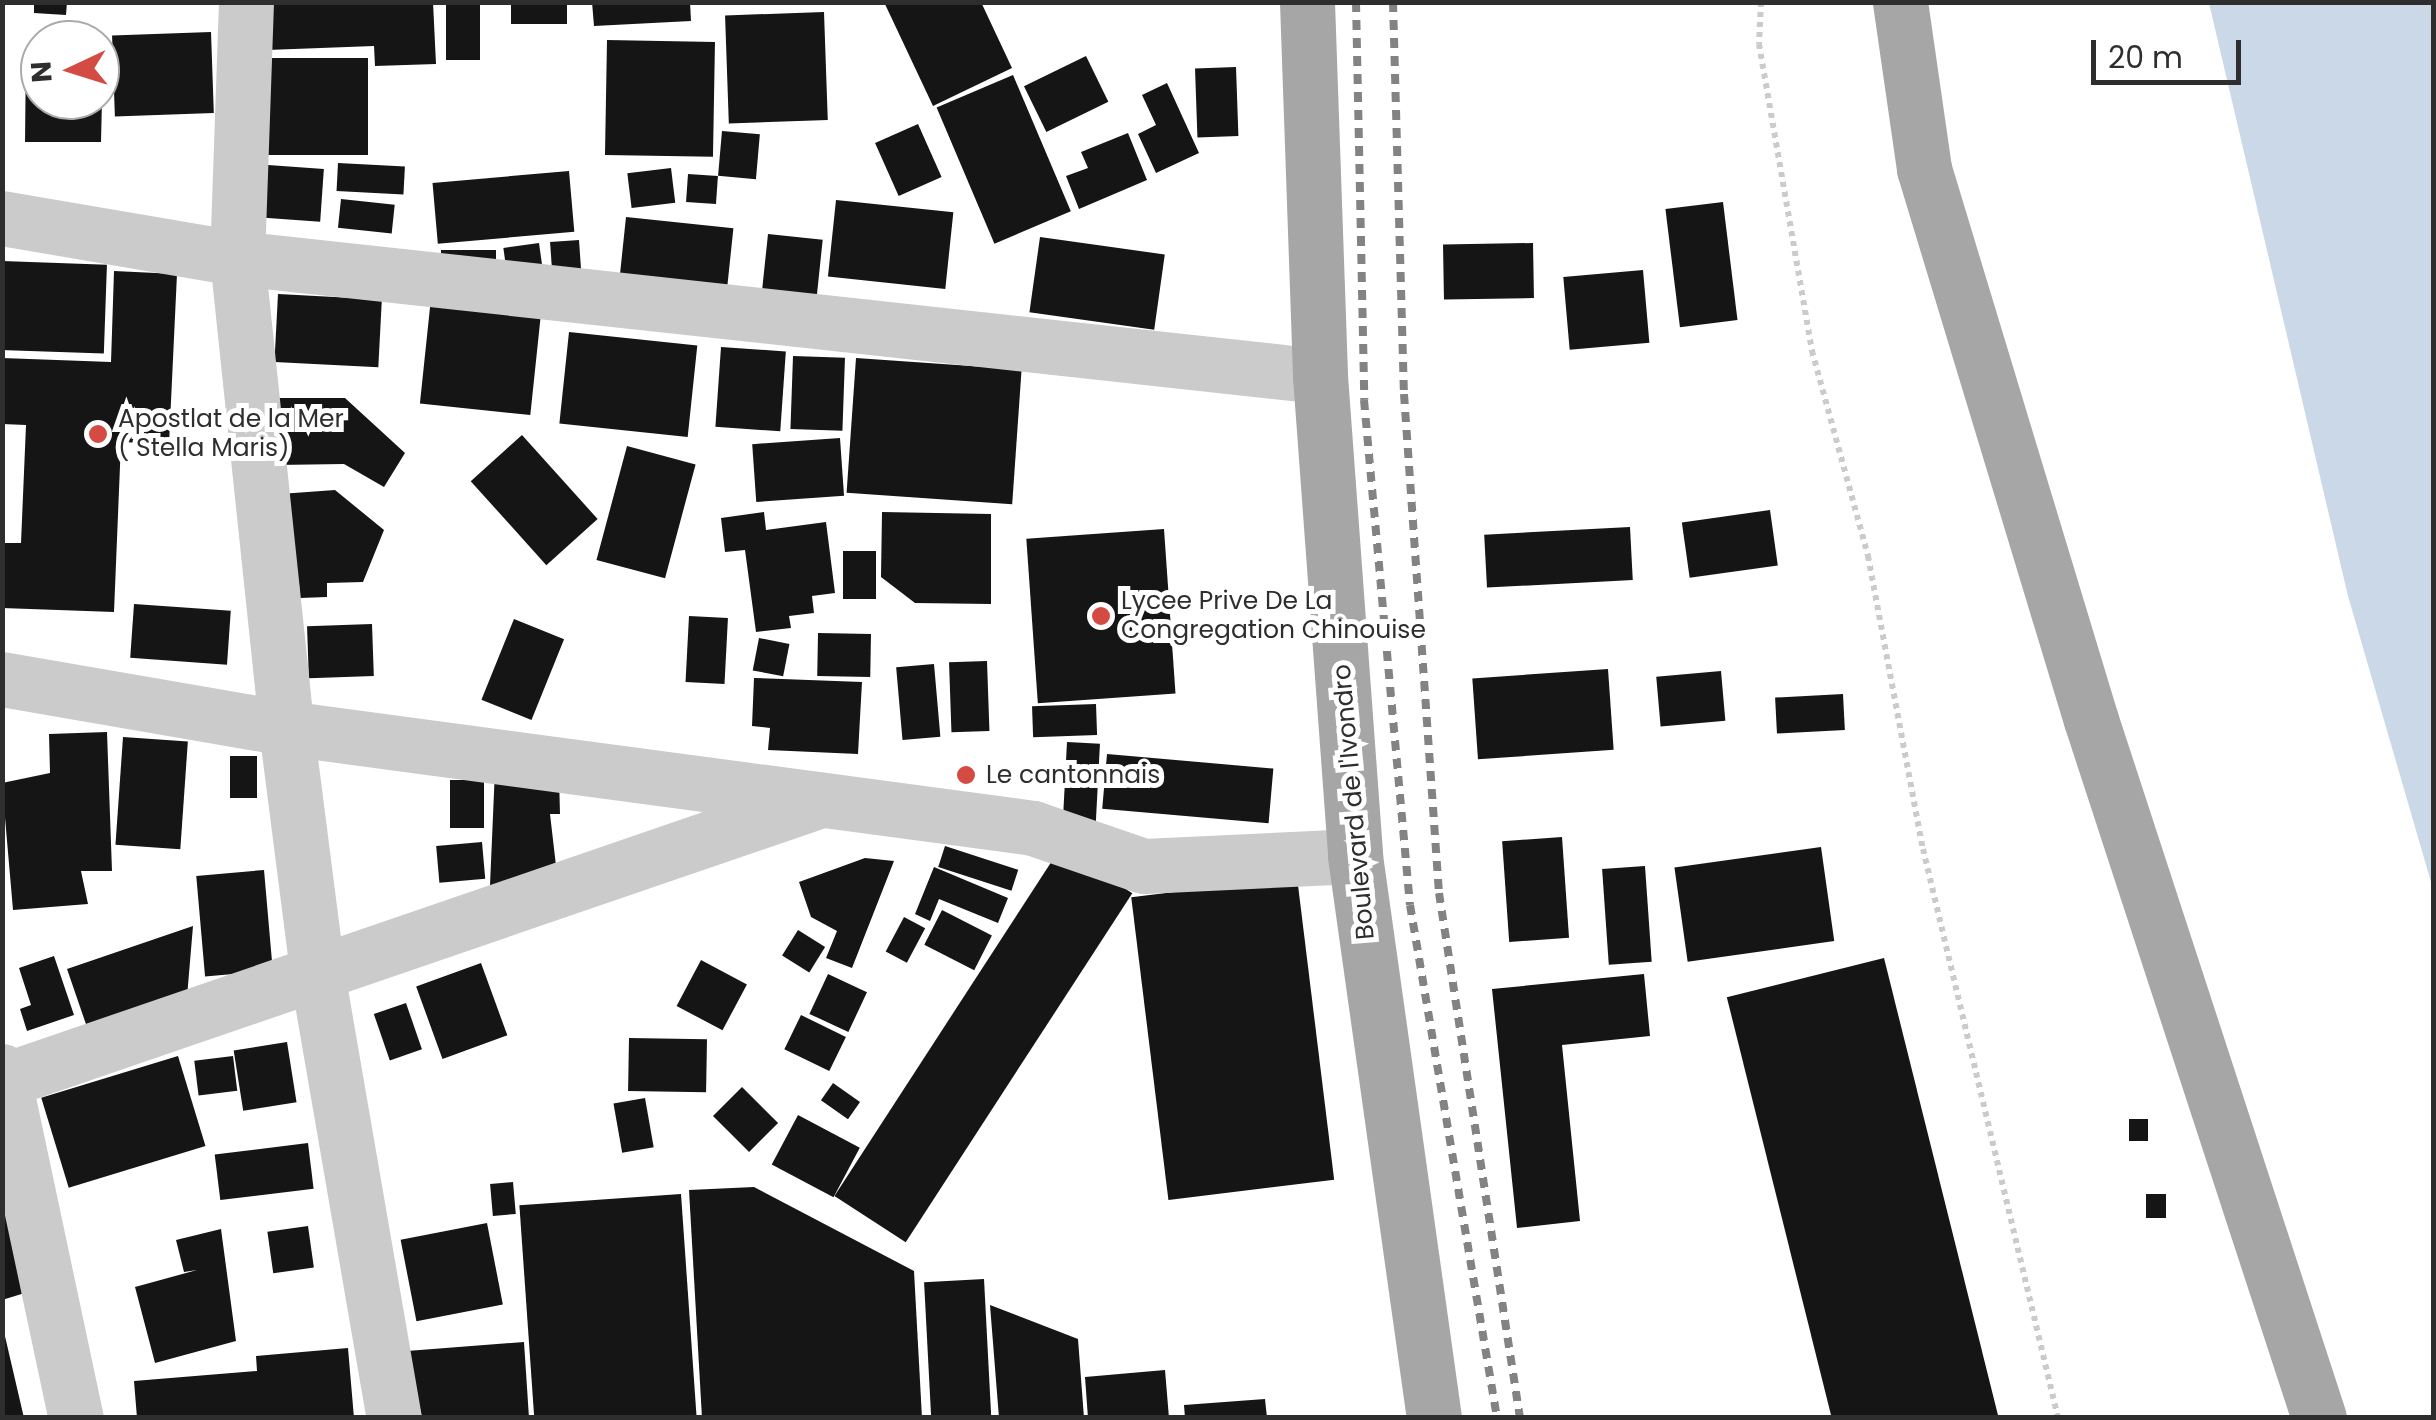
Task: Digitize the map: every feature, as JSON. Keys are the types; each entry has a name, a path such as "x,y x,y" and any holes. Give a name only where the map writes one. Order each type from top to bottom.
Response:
{"main road":[{"name":"Boulevard de l'Ivondro","path":"1307,2 1320,376 1355,856 1434,1418"},
{"path":"1900,2 1924,169 2091,720 2319,1418"}],"street":[{"path":"246,2 238,258 286,728 318,979 394,1418"},
{"path":"2,218 238,258 1320,376"},
{"path":"2,679 286,728 1033,828 1144,866 1355,856"},
{"path":"76,1418 3,1077 318,979 826,798"}],"path":[{"path":"1761,2 1760,44 1812,351 1868,556 1923,849 2058,1418"}],"water":[{"path":"2209,3 2433,3 2433,889 2348,596"}],"building":[{"path":"34,2 67,2 66,15 34,13"},
{"path":"433,2 436,64 375,66 374,46 267,50 265,3"},
{"path":"446,2 480,2 480,60 446,60"},
{"path":"511,2 567,2 567,24 511,24"},
{"path":"592,2 690,2 691,21 594,26"},
{"path":"884,2 981,2 1012,68 933,106"},
{"path":"824,12 828,120 729,123 725,15"},
{"path":"211,32 214,113 120,116 120,35"},
{"path":"607,40 715,42 713,157 605,155"},
{"path":"1086,56 1108,102 1046,132 1024,86"},
{"path":"256,58 368,58 368,155 256,155"},
{"path":"1236,67 1238,136 1197,137 1195,68"},
{"path":"1013,75 1071,211 994,244 937,107"},
{"path":"1167,83 1199,153 1156,173 1138,134 1156,125 1142,95"},
{"path":"25,120 102,120 101,142 25,142"},
{"path":"918,124 942,177 899,196 875,143"},
{"path":"722,131 760,134 756,179 718,176"},
{"path":"1128,133 1147,180 1079,209 1066,176 1088,168 1081,152"},
{"path":"338,163 405,167 403,194 337,191"},
{"path":"268,165 324,169 320,222 264,218"},
{"path":"671,168 675,203 632,208 627,173"},
{"path":"569,171 574,232 438,244 433,183"},
{"path":"688,174 718,176 716,204 686,202"},
{"path":"341,199 395,205 392,233 338,228"},
{"path":"836,200 953,212 945,289 828,277"},
{"path":"1723,202 1738,320 1680,327 1665,209"},
{"path":"626,217 733,228 727,292 619,281"},
{"path":"768,234 823,240 816,307 761,302"},
{"path":"1040,237 1165,255 1154,330 1029,312"},
{"path":"579,240 582,281 553,283 550,242"},
{"path":"539,243 542,265 506,270 503,248"},
{"path":"1533,243 1534,298 1444,300 1443,245"},
{"path":"441,250 496,250 496,272 441,272"},
{"path":"2,261 107,265 104,354 2,350"},
{"path":"1643,270 1649,343 1570,350 1563,277"},
{"name":"Apostlat de la Mer ( Stella Maris)","path":"114,271 177,274 169,444 121,442 114,612 2,608 4,543 21,543 26,425 2,424 2,358 111,362"},
{"path":"278,294 382,299 378,367 274,362"},
{"path":"431,298 541,310 530,415 420,403"},
{"path":"569,332 697,345 688,437 559,423"},
{"path":"721,347 786,352 780,431 715,427"},
{"path":"793,356 845,358 842,431 790,429"},
{"path":"856,358 1022,370 1012,504 847,493"},
{"path":"272,398 345,398 405,453 384,487 344,464 276,465"},
{"path":"522,435 598,519 546,565 471,481"},
{"path":"840,438 844,496 756,502 752,444"},
{"path":"627,446 696,464 665,578 596,560"},
{"path":"335,490 384,530 363,582 327,583 327,597 300,598 299,584 287,585 280,494"},
{"path":"1770,510 1778,565 1690,578 1682,522"},
{"path":"764,512 766,530 826,522 835,593 812,596 814,613 789,616 791,628 756,632 745,550 725,552 721,518"},
{"path":"882,512 991,514 991,604 915,603 881,577"},
{"path":"1630,527 1633,580 1487,588 1484,535"},
{"name":"Lycee Prive De La Congregation Chinouise","path":"1164,529 1176,694 1038,703 1026,539"},
{"path":"843,551 876,551 876,599 843,599"},
{"path":"134,604 231,611 227,665 130,658"},
{"path":"689,616 728,618 724,684 686,682"},
{"path":"514,619 564,639 531,720 481,700"},
{"path":"372,624 374,676 309,678 307,626"},
{"path":"818,633 871,634 870,677 817,676"},
{"path":"759,638 789,644 783,676 753,670"},
{"path":"987,661 989,731 951,732 949,662"},
{"path":"934,664 940,737 903,740 896,667"},
{"path":"1608,669 1614,750 1478,759 1472,678"},
{"path":"1721,671 1725,721 1661,726 1656,677"},
{"path":"754,678 862,682 858,754 768,750 770,728 752,726"},
{"path":"1843,694 1845,730 1777,734 1775,698"},
{"path":"1096,704 1097,735 1033,737 1032,706"},
{"path":"107,732 112,871 81,871 88,904 13,910 2,783 50,773 49,734"},
{"path":"123,737 188,742 180,849 115,845"},
{"path":"1067,742 1100,744 1095,831 1062,829"},
{"path":"1107,754 1273,769 1269,823 1102,809"},
{"path":"230,756 257,756 257,798 230,798"},
{"path":"495,769 559,777 560,814 550,814 558,883 490,885"},
{"path":"450,780 484,780 484,828 450,828"},
{"path":"1562,837 1569,938 1509,942 1502,841"},
{"path":"482,842 485,879 439,883 436,846"},
{"path":"945,846 1018,870 1011,891 938,867"},
{"path":"1061,847 1132,893 906,1242 834,1196"},
{"path":"1821,847 1834,941 1688,962 1674,868"},
{"path":"865,858 894,861 852,968 826,958 837,931 811,917 799,882"},
{"path":"1645,866 1652,962 1609,965 1602,869"},
{"path":"934,867 1008,898 998,923 939,899 930,921 915,914"},
{"path":"264,870 273,971 205,977 196,876"},
{"path":"1297,877 1334,1180 1168,1200 1131,897"},
{"path":"942,910 992,935 974,970 924,945"},
{"path":"904,917 925,928 907,963 886,951"},
{"path":"193,926 187,997 88,1030 67,969"},
{"path":"798,930 825,947 809,972 782,955"},
{"path":"54,956 74,1015 27,1031 20,1009 31,1005 19,968"},
{"path":"1884,958 1999,1418 1832,1418 1727,997"},
{"path":"701,960 747,984 723,1030 677,1006"},
{"path":"481,963 507,1035 442,1059 416,987"},
{"path":"828,974 867,992 848,1032 809,1014"},
{"path":"1644,974 1650,1036 1562,1045 1580,1221 1517,1228 1492,989"},
{"path":"406,1003 422,1049 390,1060 374,1014"},
{"path":"801,1015 846,1037 829,1071 784,1049"},
{"path":"629,1038 707,1039 706,1092 628,1091"},
{"path":"287,1042 297,1102 243,1111 234,1050"},
{"path":"178,1056 205,1146 69,1188 41,1098"},
{"path":"233,1056 237,1091 199,1095 194,1061"},
{"path":"833,1083 860,1102 848,1119 821,1100"},
{"path":"742,1087 778,1123 749,1152 713,1116"},
{"path":"645,1098 654,1147 622,1153 613,1104"},
{"path":"798,1115 860,1148 834,1197 772,1164"},
{"path":"2129,1119 2148,1119 2148,1141 2129,1141"},
{"path":"308,1143 314,1189 220,1200 215,1154"},
{"path":"513,1182 516,1214 493,1216 490,1184"},
{"path":"754,1187 914,1271 922,1418 702,1418 689,1190"},
{"path":"2,1193 41,1288 2,1300"},
{"path":"681,1194 697,1418 534,1418 519,1205"},
{"path":"2146,1194 2166,1194 2166,1218 2146,1218"},
{"path":"487,1223 503,1304 416,1321 401,1240"},
{"path":"308,1226 314,1268 273,1273 267,1232"},
{"path":"221,1229 236,1341 155,1363 135,1287 197,1270 184,1272 176,1240"},
{"path":"984,1279 991,1418 931,1418 924,1282"},
{"path":"990,1305 1078,1339 1084,1418 999,1418"},
{"path":"4,1332 24,1418 2,1418"},
{"path":"524,1342 529,1418 422,1418 407,1351"},
{"path":"348,1348 354,1418 137,1418 134,1381 257,1371 256,1356"},
{"path":"1165,1370 1169,1418 1088,1418 1085,1377"},
{"path":"1265,1399 1267,1418 1185,1418 1184,1405"}],"railway":[{"path":"1356,2 1364,400 1410,905 1497,1418"},
{"path":"1393,2 1404,394 1439,893 1520,1418"}],"place":[{"name":"Apostlat de la Mer ( Stella Maris)","path":"98,434"},
{"name":"Lycee Prive De La Congregation Chinouise","path":"1101,616"},
{"name":"Le cantonnais","path":"966,775"}]}
